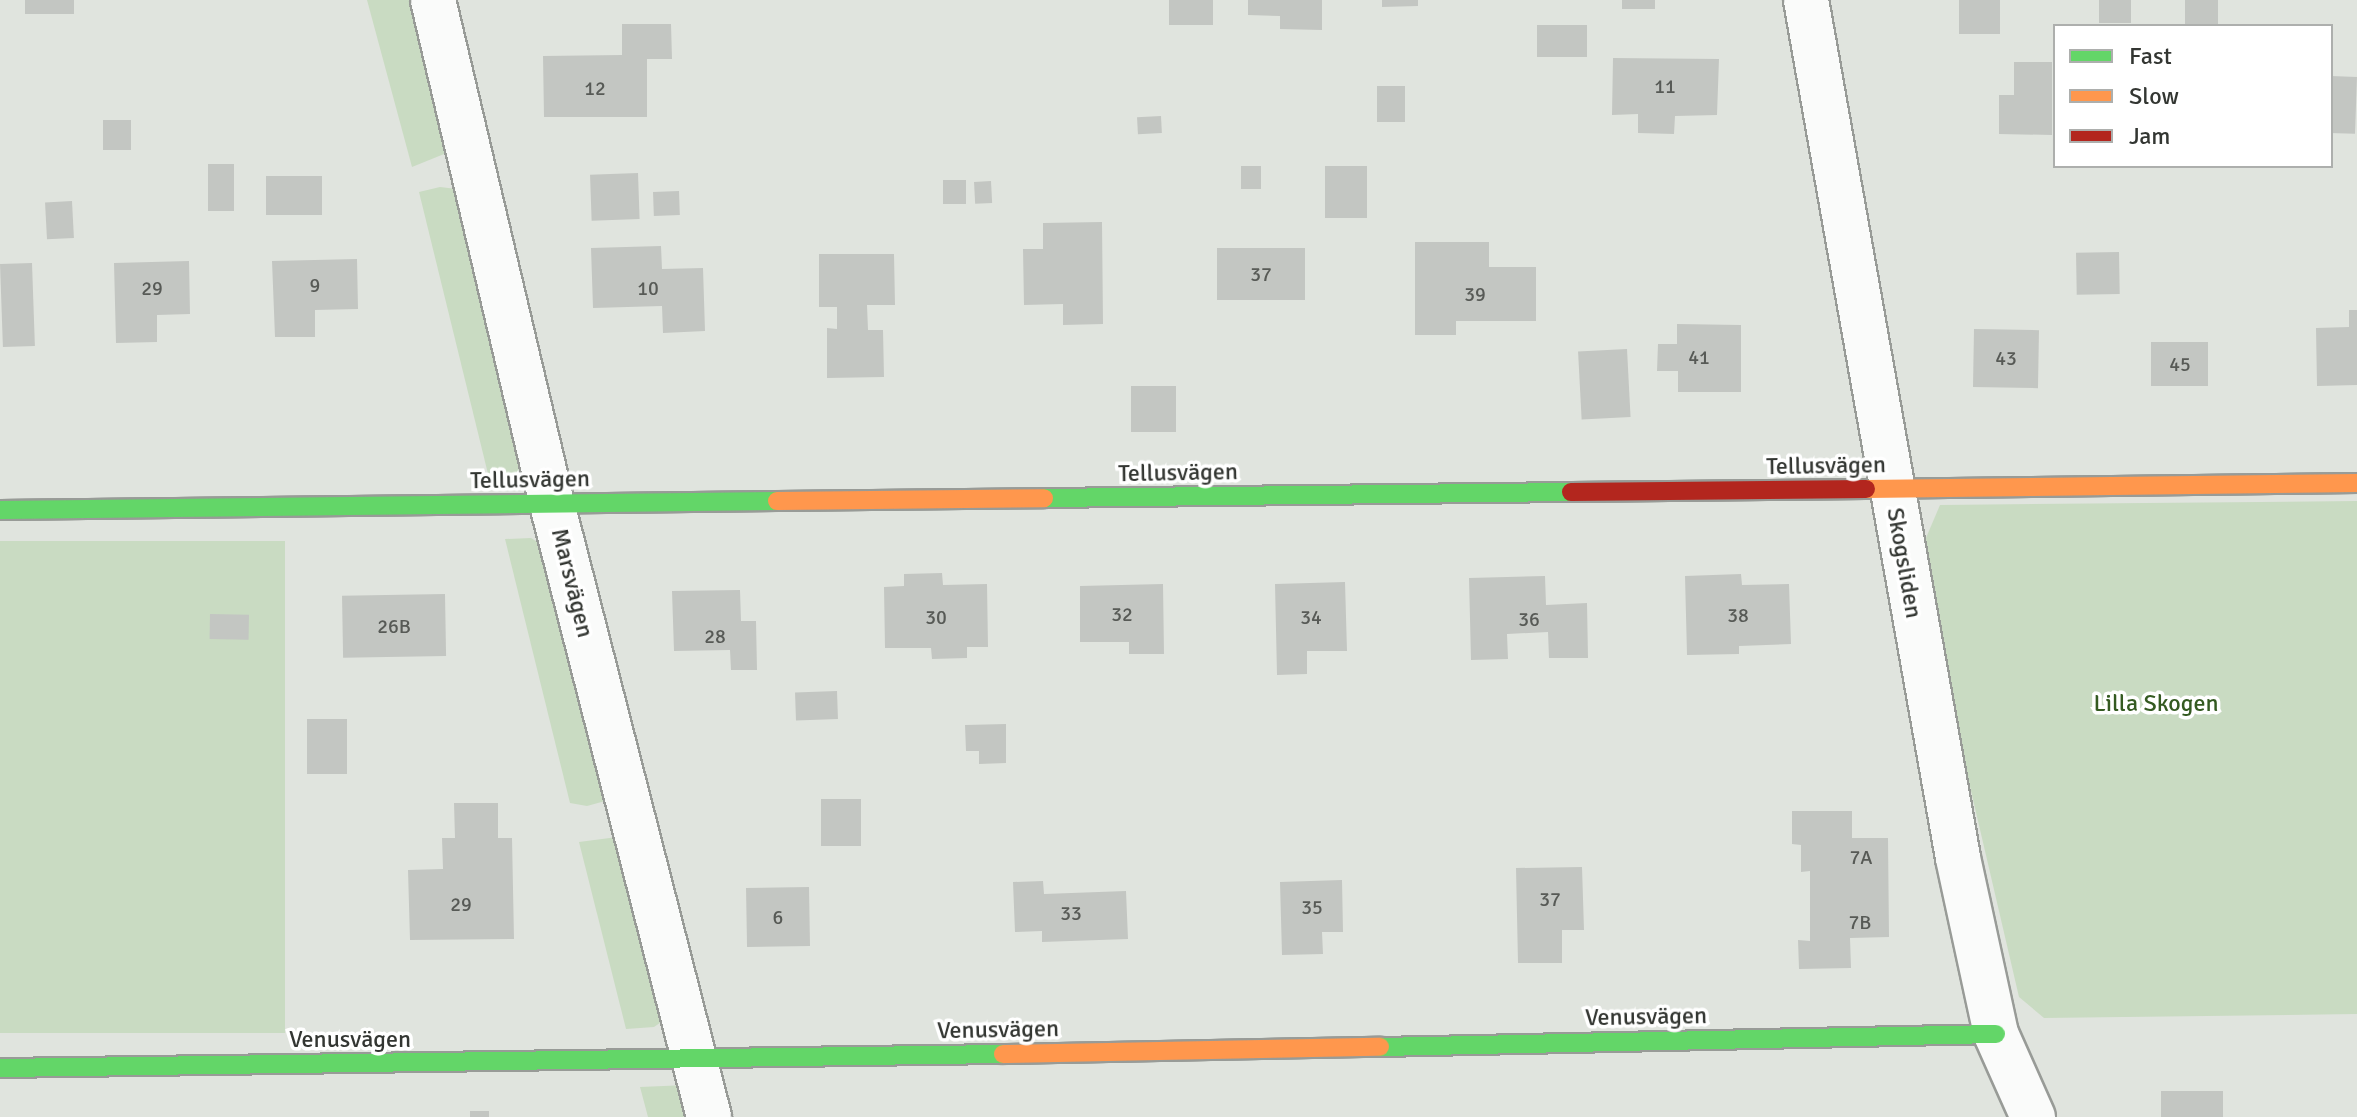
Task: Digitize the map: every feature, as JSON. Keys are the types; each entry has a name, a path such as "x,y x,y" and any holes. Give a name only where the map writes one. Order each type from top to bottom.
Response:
{"street":[{"name":"Marsvägen","path":"433,0 552,504 709,1117"},
{"name":"Skogsliden","path":"1806,0 1958,858 1996,1034 2033,1117"},
{"name":"Tellusvägen","path":"0,510 2357,483"},
{"name":"Venusvägen","path":"0,1068 694,1060 1996,1034"}],"green space":[{"path":"367,0 417,0 454,150 412,167"},
{"path":"440,187 465,190 532,461 507,479 489,478 419,192"},
{"name":"Lilla Skogen","path":"2357,501 2357,1014 2044,1018 2019,997 1917,559 1940,505"},
{"path":"531,538 555,553 616,798 587,806 570,803 505,539"},
{"path":"0,541 285,541 285,1033 0,1033"},
{"path":"625,836 670,1016 654,1027 626,1029 579,842"},
{"path":"687,1085 695,1117 648,1117 640,1087"}],"building":[{"path":"25,0 74,0 74,14 25,14"},
{"path":"1169,0 1213,0 1213,25 1169,25"},
{"path":"1248,0 1322,0 1322,30 1280,29 1280,16 1248,15"},
{"path":"1382,0 1418,0 1418,6 1382,7"},
{"path":"1622,0 1655,0 1655,9 1622,9"},
{"path":"1959,0 2000,0 2000,34 1959,34"},
{"path":"2099,0 2131,0 2131,23 2099,23"},
{"path":"2185,0 2218,0 2218,24 2185,24"},
{"path":"622,24 671,24 672,59 647,59 647,117 544,117 543,56 622,55"},
{"path":"1537,25 1587,25 1587,57 1537,57"},
{"path":"1613,58 1719,59 1717,115 1675,116 1674,134 1638,133 1638,114 1612,115"},
{"path":"2014,62 2052,62 2052,135 1999,134 1999,95 2014,95"},
{"path":"2333,76 2357,77 2355,134 2333,133"},
{"path":"1377,86 1405,86 1405,122 1377,122"},
{"path":"1161,116 1162,133 1138,134 1137,117"},
{"path":"103,120 131,120 131,150 103,150"},
{"path":"208,164 234,164 234,211 208,211"},
{"path":"1241,166 1261,166 1261,189 1241,189"},
{"path":"1325,166 1367,166 1367,218 1325,218"},
{"path":"638,173 640,219 592,221 590,175"},
{"path":"266,176 322,176 322,215 266,215"},
{"path":"943,180 966,180 966,204 943,204"},
{"path":"991,181 992,203 975,204 974,182"},
{"path":"679,191 680,215 654,216 653,192"},
{"path":"72,201 74,238 47,239 45,202"},
{"path":"1102,222 1103,324 1063,325 1063,304 1024,305 1023,249 1043,249 1043,223"},
{"path":"1415,242 1489,242 1489,267 1536,267 1536,321 1456,321 1456,335 1415,335"},
{"path":"661,246 662,269 703,268 705,331 663,333 662,306 593,308 591,248"},
{"path":"1217,248 1305,248 1305,300 1217,300"},
{"path":"2119,252 2120,294 2077,295 2076,253"},
{"path":"819,254 894,254 895,305 867,305 868,330 883,330 884,377 827,378 827,328 837,329 837,307 819,307"},
{"path":"357,259 358,309 315,310 315,337 275,337 272,261"},
{"path":"189,261 190,314 157,315 157,342 116,343 114,263"},
{"path":"32,263 35,346 3,347 0,264"},
{"path":"2349,310 2357,310 2357,385 2317,386 2316,328 2349,327"},
{"path":"1677,324 1741,325 1741,392 1678,392 1678,371 1657,371 1658,344 1677,344"},
{"path":"1974,329 2039,330 2038,388 1973,387"},
{"path":"2151,342 2208,342 2208,386 2151,386"},
{"path":"1627,349 1631,417 1582,419 1578,352"},
{"path":"1131,386 1176,386 1176,432 1131,432"},
{"path":"942,573 943,585 987,584 988,647 967,647 967,658 932,659 931,648 885,648 884,587 904,586 904,574"},
{"path":"1741,574 1742,585 1789,584 1791,644 1739,646 1739,654 1687,655 1685,576"},
{"path":"1545,576 1546,605 1587,603 1588,658 1549,658 1548,632 1507,634 1508,659 1471,660 1469,578"},
{"path":"1345,582 1347,651 1307,651 1307,674 1277,675 1275,584"},
{"path":"1163,584 1164,654 1129,654 1129,642 1080,642 1080,586"},
{"path":"740,590 741,621 756,621 757,670 731,670 730,650 674,651 672,591"},
{"path":"445,594 446,656 343,658 342,596"},
{"path":"210,614 249,615 249,640 210,639"},
{"path":"837,691 838,719 796,720 795,692"},
{"path":"307,719 347,719 347,774 307,774"},
{"path":"1006,724 1006,763 979,764 979,751 966,751 965,725"},
{"path":"821,799 861,799 861,846 821,846"},
{"path":"454,803 498,803 498,838 512,838 514,939 410,940 408,870 443,869 442,838 455,838"},
{"path":"1792,811 1852,811 1852,838 1888,838 1889,937 1850,938 1851,968 1799,969 1798,940 1810,941 1810,871 1801,872 1801,845 1792,844"},
{"path":"1582,867 1584,930 1562,930 1562,963 1518,963 1516,868"},
{"path":"1342,880 1343,932 1322,932 1323,954 1282,955 1280,882"},
{"path":"1043,881 1044,894 1126,891 1128,939 1042,942 1042,931 1015,932 1013,882"},
{"path":"809,887 810,946 747,947 746,888"},
{"path":"2161,1091 2223,1091 2223,1117 2161,1117"},
{"path":"470,1111 489,1111 489,1117 470,1117"}],"traffic: fast":[{"path":"1044,498 1571,492"},
{"path":"0,510 777,501"},
{"path":"1380,1047 1996,1034"},
{"path":"0,1068 1003,1054"}],"traffic: slow":[{"path":"1866,489 2357,483"},
{"path":"777,501 1044,498"},
{"path":"1003,1054 1380,1047"}],"traffic: jam":[{"path":"1571,492 1866,489"}]}
